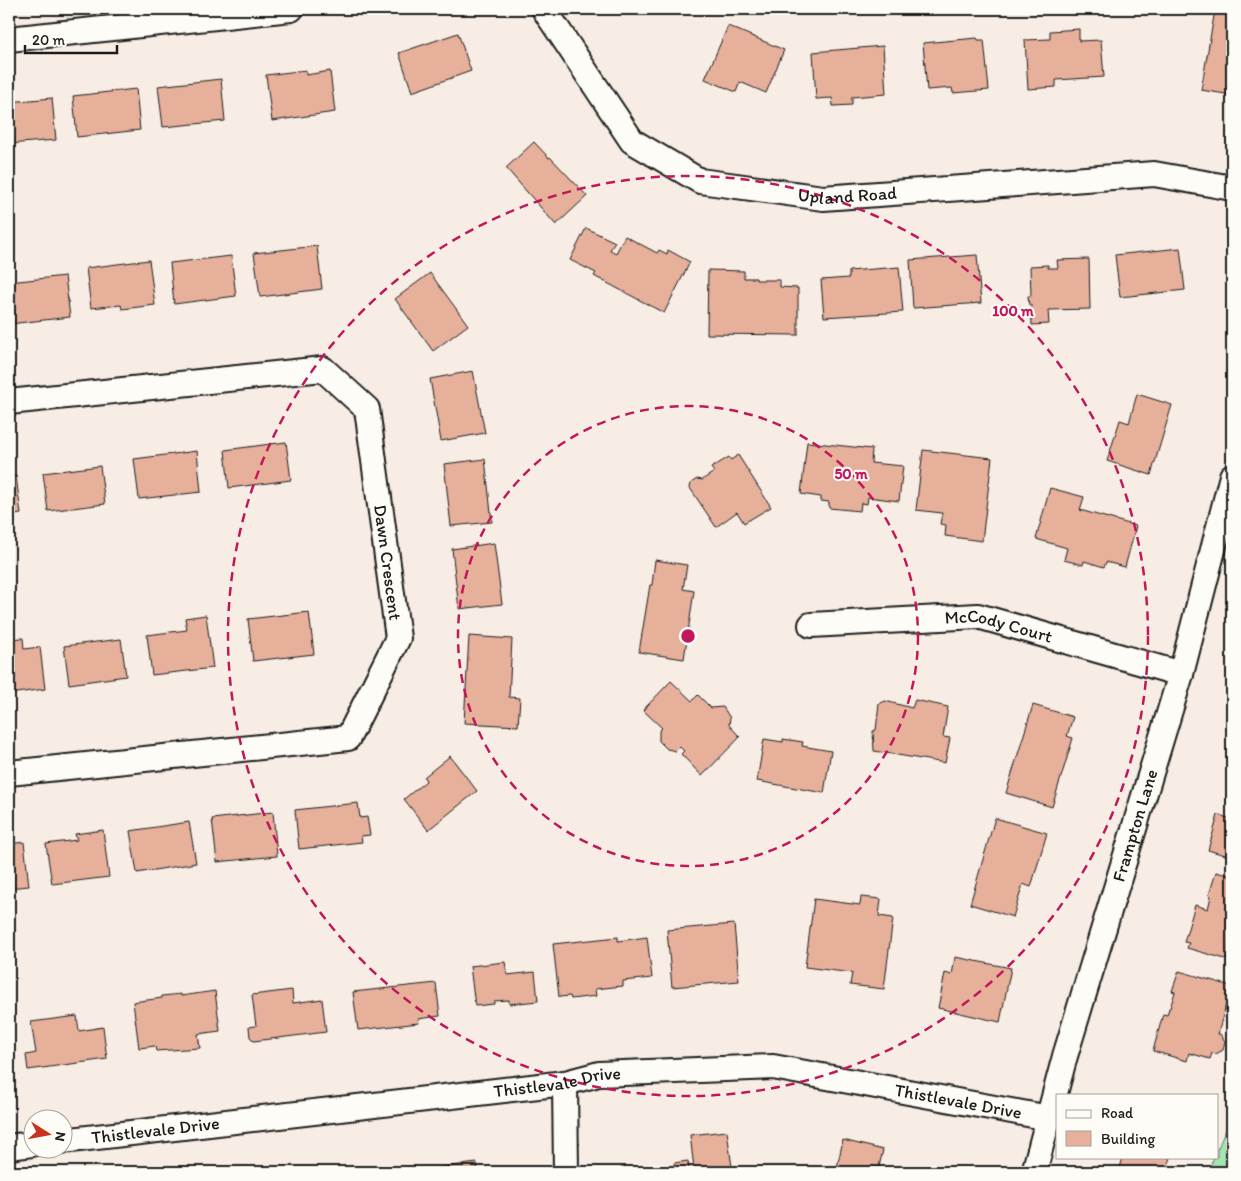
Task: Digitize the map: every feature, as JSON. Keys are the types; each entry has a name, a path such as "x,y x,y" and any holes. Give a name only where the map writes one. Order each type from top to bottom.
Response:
{"street":[{"path":"9,38 291,9"},
{"name":"Upland Road","path":"544,9 632,142 700,181 823,198 1154,174 1232,188"},
{"name":"Dawn Crescent","path":"9,402 322,369 367,409 398,638 348,738 9,773"},
{"name":"Frampton Lane","path":"1034,1172 1065,1056 1181,674 1232,476"},
{"name":"McCody Court","path":"811,625 978,616 1181,674"},
{"name":"Thistlevale Drive","path":"72,1140 565,1083 599,1074 773,1067 1049,1118"},
{"path":"565,1083 566,1172"},
{"path":"9,1147 22,1145"}],"green space":[{"path":"1232,1115 1232,1172 1208,1172 1214,1158 1218,1158 1218,1148"}],"building":[{"path":"1215,10 1232,13 1232,95 1201,90"},
{"path":"728,26 784,50 766,93 740,82 736,92 705,79"},
{"path":"1079,29 1079,41 1101,40 1104,77 1056,80 1056,87 1028,89 1025,40 1050,39 1050,31"},
{"path":"458,33 471,71 412,92 399,53"},
{"path":"977,38 978,40 984,40 989,90 953,93 952,88 927,90 923,43"},
{"path":"883,46 886,94 852,97 852,105 833,106 832,98 816,99 813,52"},
{"path":"306,70 306,75 330,71 335,112 272,121 266,75"},
{"path":"221,79 225,121 163,127 158,86"},
{"path":"136,89 140,130 77,137 73,96"},
{"path":"52,98 56,140 9,144 9,102"},
{"path":"534,142 587,196 556,225 506,168"},
{"path":"586,228 615,242 610,250 616,253 625,236 657,253 659,250 667,254 668,250 690,262 664,313 594,276 596,273 570,260"},
{"path":"317,246 322,289 260,297 254,253"},
{"path":"1180,248 1185,290 1120,297 1115,255"},
{"path":"977,255 981,303 913,308 910,260"},
{"path":"231,256 236,296 174,304 170,263"},
{"path":"1089,259 1090,309 1048,310 1049,324 1032,325 1031,305 1029,305 1028,296 1031,296 1030,266 1048,265 1048,268 1058,268 1057,260"},
{"path":"149,260 155,305 122,309 121,305 91,308 86,268"},
{"path":"899,267 903,312 824,317 821,280 849,278 849,271"},
{"path":"708,270 744,271 744,278 780,280 780,287 798,288 798,335 707,334"},
{"path":"430,273 468,325 433,351 395,299"},
{"path":"65,276 70,317 9,324 9,282"},
{"path":"473,371 485,433 441,441 430,379"},
{"path":"1137,394 1172,405 1151,475 1107,461 1120,420 1129,423"},
{"path":"286,442 291,480 229,488 225,450"},
{"path":"807,442 872,449 871,463 903,466 899,501 868,497 867,504 861,503 860,511 829,508 829,502 821,501 821,497 801,494"},
{"path":"923,450 992,458 982,541 945,536 946,525 940,524 942,513 916,510"},
{"path":"197,451 201,492 139,499 134,459"},
{"path":"738,455 771,507 744,523 737,512 716,527 690,488 691,483 697,479 702,480 714,472 711,468 729,457 731,460"},
{"path":"485,459 492,522 451,526 444,464"},
{"path":"100,466 105,504 48,511 43,473"},
{"path":"16,476 21,514 9,516 9,477"},
{"path":"1050,488 1084,497 1080,510 1136,526 1125,567 1106,562 1104,567 1084,561 1083,565 1064,560 1067,548 1036,539"},
{"path":"494,543 502,604 459,609 452,549"},
{"path":"655,560 687,565 683,589 694,591 684,659 639,652"},
{"path":"309,612 314,654 253,661 248,619"},
{"path":"206,615 213,668 152,675 147,635 187,630 185,618"},
{"path":"469,636 512,639 509,697 520,698 518,726 464,723"},
{"path":"23,638 24,649 40,647 45,689 9,694 9,639"},
{"path":"121,639 126,676 69,684 64,646"},
{"path":"671,681 692,701 698,695 711,708 723,707 730,718 729,725 740,737 702,776 681,754 684,751 680,747 676,751 667,749 659,741 659,731 662,728 643,710"},
{"path":"915,700 948,707 943,737 950,738 945,763 874,751 873,731 876,730 879,704 885,701 912,708"},
{"path":"1033,705 1073,717 1067,736 1073,738 1052,807 1006,793"},
{"path":"764,739 783,742 783,739 803,742 802,746 831,751 824,793 757,781"},
{"path":"450,756 477,791 428,830 404,799 426,781 424,777"},
{"path":"358,803 360,818 367,817 370,835 361,836 362,842 299,849 295,810"},
{"path":"273,812 277,856 217,862 212,819"},
{"path":"1218,815 1232,819 1232,857 1208,850"},
{"path":"995,818 1047,833 1031,887 1023,884 1013,917 970,904"},
{"path":"189,822 196,863 137,873 130,831"},
{"path":"103,830 109,877 52,884 46,844 77,840 75,834"},
{"path":"24,842 29,886 9,888 9,844"},
{"path":"1216,872 1232,876 1232,961 1187,948 1189,943 1184,942 1195,905 1208,909 1211,896 1209,895"},
{"path":"861,897 881,899 879,916 893,918 884,989 850,985 852,973 805,967 814,899 860,905"},
{"path":"734,924 739,981 672,987 667,930"},
{"path":"618,937 618,941 647,937 652,978 623,981 623,986 595,989 596,996 571,999 570,996 559,997 553,944"},
{"path":"955,957 1011,968 1000,1022 938,1008 945,973 952,975"},
{"path":"505,962 507,975 535,972 538,1001 509,1004 509,1000 494,1001 494,1004 475,1006 470,966"},
{"path":"1179,971 1231,986 1218,1034 1225,1041 1223,1050 1216,1054 1212,1053 1210,1059 1189,1053 1187,1061 1153,1051 1163,1014 1167,1015 1170,1008 1175,992 1172,991"},
{"path":"436,983 440,1016 418,1019 419,1023 358,1030 353,992"},
{"path":"292,990 293,1003 322,999 326,1032 254,1041 250,1037 249,1027 256,1026 252,995"},
{"path":"215,991 220,1031 198,1034 200,1048 156,1051 155,1046 139,1048 133,1002 162,998 162,996 181,994 181,996"},
{"path":"77,1016 79,1031 103,1027 107,1059 28,1070 26,1055 36,1053 31,1022"},
{"path":"727,1131 732,1167 725,1168 726,1172 675,1172 674,1163 688,1161 689,1169 694,1168 690,1135"},
{"path":"843,1140 883,1150 878,1171 882,1172 836,1172"},
{"path":"1123,1158 1170,1158 1166,1172 1119,1172"},
{"path":"477,1163 478,1172 437,1172 436,1168"},
{"path":"902,1168 920,1172 900,1172"}]}
